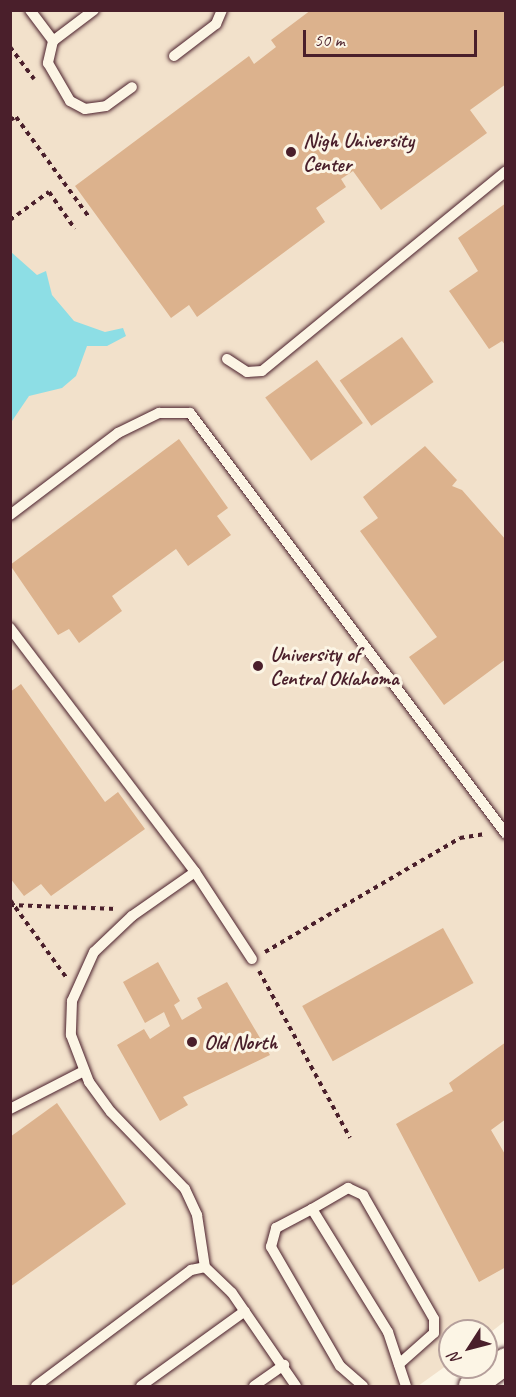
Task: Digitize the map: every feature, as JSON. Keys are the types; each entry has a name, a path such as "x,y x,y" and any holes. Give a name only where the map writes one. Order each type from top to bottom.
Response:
{"street":[{"path":"472,1386 506,1362"}],"lane":[{"path":"30,10 53,41"},
{"path":"94,10 53,41 48,63 70,101 96,110 132,87"},
{"path":"174,56 216,24 222,10"},
{"path":"228,359 247,372 262,370 506,171"},
{"path":"10,515 118,433 159,413 190,413 504,832"},
{"path":"10,628 195,872 252,959"},
{"path":"195,872 142,909 94,952 75,989 71,1035 84,1071 125,1130 165,1162 185,1189 197,1215 205,1267"},
{"path":"10,1108 84,1071"},
{"path":"363,1386 340,1366 272,1247 276,1228 348,1188 363,1195 434,1318 434,1333 399,1364"},
{"path":"312,1209 388,1332 406,1386"},
{"path":"36,1386 190,1270 205,1267 213,1269 297,1386"},
{"path":"141,1386 245,1311"},
{"path":"254,1386 284,1365"}],"path":[{"path":"10,47 34,79"},
{"path":"10,120 16,117 89,217"},
{"path":"10,219 49,192 75,229"},
{"path":"350,1138 252,959 460,838 504,832"},
{"path":"10,900 75,989"},
{"path":"12,905 142,909"}],"shaded area":[{"name":"University of Central Oklahoma","path":"10,11 505,11 505,1321 498,1327 498,1319 438,1319 438,1372 418,1386 11,1386"}],"water":[{"path":"11,252 37,275 46,271 52,295 74,321 105,332 123,328 126,336 107,346 87,346 76,376 62,388 29,396 12,421 11,464"}],"building":[{"name":"Nigh University Center","path":"311,10 506,10 506,84 470,110 487,133 381,210 353,171 341,179 346,187 316,208 325,222 197,317 189,305 171,318 75,186 249,56 254,64 276,47 271,40"},
{"path":"506,203 506,346 502,341 489,349 449,291 478,271 458,238"},
{"path":"402,337 434,382 371,426 340,381"},
{"path":"317,360 363,423 311,461 265,398"},
{"path":"179,439 228,508 217,516 231,535 188,566 176,549 112,596 122,611 79,643 69,629 58,635 10,565"},
{"path":"425,446 457,480 452,486 462,490 506,540 506,659 444,705 409,657 437,637 360,531 378,518 363,497"},
{"path":"21,684 105,802 118,792 145,829 51,896 41,884 24,896 10,878 10,692"},
{"path":"443,928 474,983 333,1061 302,1006"},
{"name":"Old North","path":"158,962 180,1001 174,1005 182,1020 202,1008 197,998 227,982 270,1055 183,1097 188,1105 160,1121 117,1045 144,1029 150,1039 170,1026 164,1012 145,1023 123,982"},
{"path":"506,1042 506,1119 491,1130 506,1156 506,1267 479,1282 396,1124 453,1091 449,1083"},
{"path":"57,1103 126,1204 10,1287 10,1137"}],"place":[{"name":"Nigh University Center","path":"291,152"},
{"name":"University of Central Oklahoma","path":"258,666"},
{"name":"Old North","path":"192,1042"}]}
